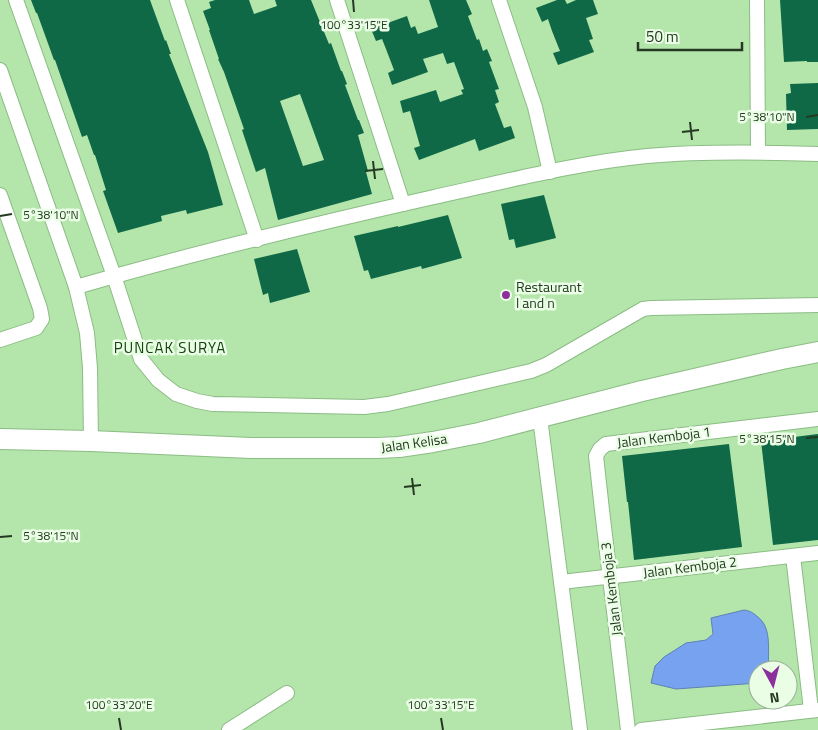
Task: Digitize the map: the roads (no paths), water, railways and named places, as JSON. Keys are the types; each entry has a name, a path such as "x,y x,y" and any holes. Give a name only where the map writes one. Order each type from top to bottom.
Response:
{"main road":[{"name":"Jalan Kelisa","path":"0,439 251,448 377,448 433,442 480,433 642,391 782,358 818,352"}],"street":[{"path":"16,0 114,276 141,359 158,380 176,394 213,404 364,408 530,371 546,365 643,309 818,305"},
{"path":"176,0 256,240"},
{"path":"337,0 403,204"},
{"path":"499,0 535,107 550,172"},
{"path":"757,0 758,152"},
{"path":"0,70 76,287 87,333 90,368 91,442"},
{"path":"76,287 403,204 602,162 646,156 696,153 758,152 818,154"},
{"path":"0,195 40,308 42,319 36,328 0,340"},
{"path":"540,418 580,730"},
{"name":"Jalan Kemboja 1","path":"600,449 606,444 818,419"},
{"name":"Jalan Kemboja 3","path":"600,449 596,456 628,730"},
{"name":"Jalan Kemboja 2","path":"561,582 818,553"},
{"path":"640,730 815,710 793,556"},
{"path":"229,730 287,693"}],"water":[{"path":"744,610 752,612 763,622 768,635 769,660 748,660 748,684 676,689 651,683 655,666 664,657 686,643 706,640 713,634 711,618"}],"place":[{"name":"Restaurant l and n","path":"506,295"}],"district":[{"name":"PUNCAK SURYA","path":"170,348"}]}
